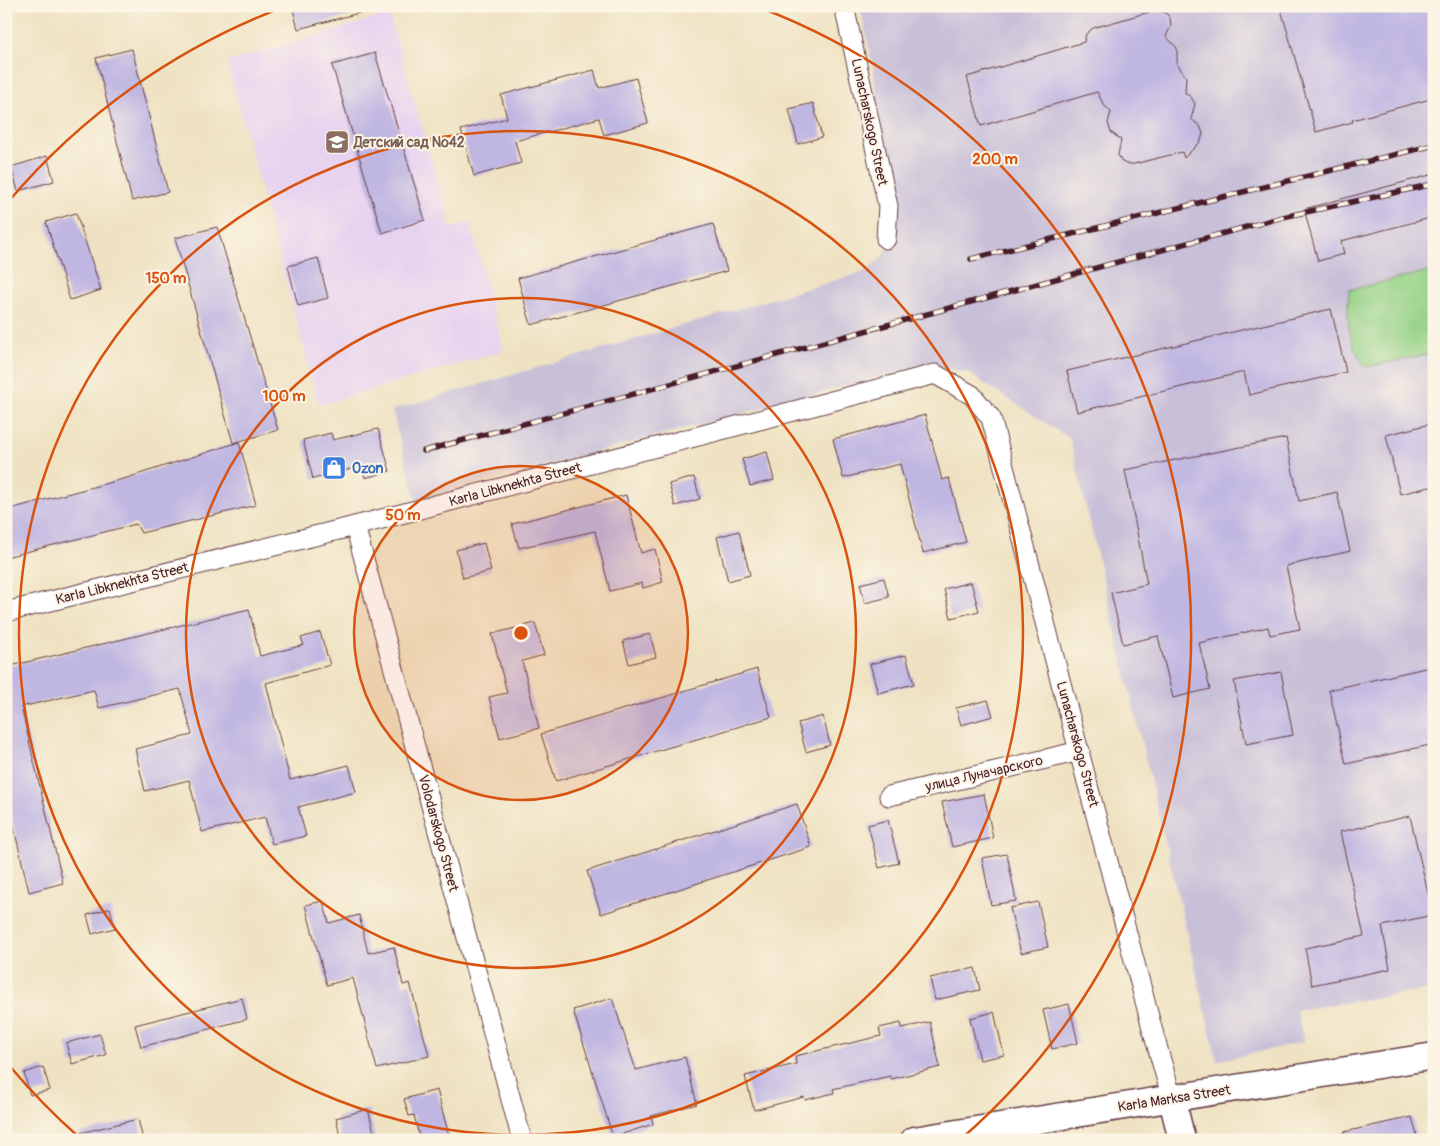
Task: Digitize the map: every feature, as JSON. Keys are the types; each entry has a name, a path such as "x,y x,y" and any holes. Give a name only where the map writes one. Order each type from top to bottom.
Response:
{"street":[{"name":"Lunacharskogo Street","path":"844,6 888,206 886,239"},
{"name":"Lunacharskogo Street","path":"935,374 972,395 991,418 1182,1140"},
{"name":"Karla Libknekhta Street","path":"6,612 355,526 935,374"},
{"name":"Volodarskogo Street","path":"355,526 522,1140"},
{"name":"улица Луначарского","path":"889,796 1080,751"},
{"name":"Karla Marksa Street","path":"914,1140 1434,1056"}],"shaded area":[{"path":"860,6 1434,6 1434,989 1296,1010 1304,1042 1217,1061 1070,439 967,372 924,365 416,500 392,410 864,272 881,258 894,234 873,68"},
{"name":"Детский сад №42","path":"389,14 451,228 470,222 504,351 319,405 227,62"}],"green space":[{"path":"1434,270 1434,353 1366,367 1355,350 1352,340 1348,320 1349,290"}],"building":[{"path":"292,6 363,6 363,12 298,29"},
{"path":"1280,6 1434,6 1434,98 1352,120 1353,122 1316,132"},
{"path":"1156,10 1165,12 1170,18 1171,26 1166,36 1177,48 1177,64 1186,77 1185,93 1191,97 1195,104 1191,119 1200,126 1203,133 1201,141 1184,158 1182,152 1134,164 1122,162 1118,155 1121,140 1111,132 1108,123 1111,112 1104,105 1097,92 981,126 967,77 1084,42 1086,34 1093,28"},
{"path":"132,49 168,192 132,201 96,58"},
{"path":"375,53 425,220 382,233 332,65"},
{"path":"594,70 599,88 636,78 648,123 604,135 599,118 515,141 521,163 474,176 461,130 507,118 501,95"},
{"path":"813,103 822,137 798,144 789,109"},
{"path":"47,156 54,181 18,191 11,167"},
{"path":"1434,174 1434,217 1341,241 1344,254 1318,261 1304,209"},
{"path":"76,213 101,290 70,300 46,222"},
{"path":"713,224 727,271 531,325 518,278"},
{"path":"217,227 278,430 233,443 175,238"},
{"path":"318,258 328,298 298,306 288,266"},
{"path":"1331,309 1346,372 1249,395 1244,372 1077,412 1067,371"},
{"path":"925,415 942,480 949,478 966,542 923,553 900,464 843,478 833,439"},
{"path":"1434,423 1434,486 1400,494 1386,435"},
{"path":"378,429 390,471 365,478 362,466 313,479 303,440 331,433 333,440"},
{"path":"1286,438 1299,501 1337,492 1350,551 1286,566 1300,629 1270,635 1268,627 1199,643 1210,689 1173,698 1158,636 1123,644 1111,593 1147,584 1125,470"},
{"path":"239,442 256,505 141,533 136,524 6,557 6,510 127,478"},
{"path":"767,452 774,480 750,486 742,459"},
{"path":"694,477 700,499 675,506 669,484"},
{"path":"626,495 641,553 655,549 663,582 643,588 642,583 610,591 595,531 519,548 512,524"},
{"path":"739,531 750,575 728,581 717,537"},
{"path":"484,543 491,571 463,578 456,550"},
{"path":"884,578 889,597 865,603 860,584"},
{"path":"971,582 979,611 951,618 944,589"},
{"path":"249,609 260,656 304,645 301,638 320,632 330,665 266,683 290,780 349,765 356,792 298,807 306,836 272,844 265,817 202,832 189,780 145,791 135,749 192,735 180,689 99,708 94,690 21,707 63,883 29,892 11,815 6,816 6,667"},
{"path":"535,623 544,655 522,661 539,728 500,738 489,697 507,693 492,634"},
{"path":"650,634 656,657 629,664 623,641"},
{"path":"906,655 914,684 878,693 870,664"},
{"path":"1434,666 1434,744 1346,764 1329,690"},
{"path":"757,669 771,717 556,781 541,734"},
{"path":"1281,672 1293,735 1246,744 1234,681"},
{"path":"988,700 993,716 961,725 956,708"},
{"path":"823,716 830,745 806,752 798,723"},
{"path":"984,794 993,838 952,847 942,802"},
{"path":"797,804 811,847 601,914 587,871"},
{"path":"1410,816 1433,915 1382,926 1390,969 1312,985 1305,948 1364,936 1340,832"},
{"path":"888,820 899,863 879,868 868,825"},
{"path":"1007,854 1016,901 991,905 982,858"},
{"path":"323,901 329,923 359,915 368,953 394,947 403,985 410,983 429,1056 377,1069 353,978 327,985 305,905"},
{"path":"1038,902 1048,947 1021,953 1010,908"},
{"path":"110,908 115,928 92,934 87,915"},
{"path":"975,968 980,990 935,1000 930,978"},
{"path":"242,998 247,1019 141,1047 135,1025"},
{"path":"612,998 636,1070 685,1057 697,1104 651,1116 653,1124 613,1137 573,1010"},
{"path":"1069,1004 1078,1043 1052,1049 1043,1010"},
{"path":"994,1012 1004,1055 980,1060 970,1018"},
{"path":"930,1022 940,1067 891,1079 890,1076 833,1089 834,1093 805,1100 804,1097 754,1110 745,1076 796,1064 795,1056 881,1036 879,1028 901,1023 902,1028"},
{"path":"100,1034 106,1055 72,1064 66,1043"},
{"path":"43,1067 50,1090 30,1095 24,1073"},
{"path":"437,1090 450,1140 420,1140 414,1115 409,1116 404,1099"},
{"path":"368,1109 376,1140 341,1140 336,1118"},
{"path":"1412,1117 1418,1140 1345,1140 1344,1132"},
{"path":"138,1119 143,1140 81,1140 80,1133"}],"railway":[{"path":"971,259 1434,145"},
{"path":"424,451 1283,217 1434,184"}],"place":[{"name":"Детский сад №42","path":"337,142"},
{"name":"Ozon","path":"334,468"}]}
